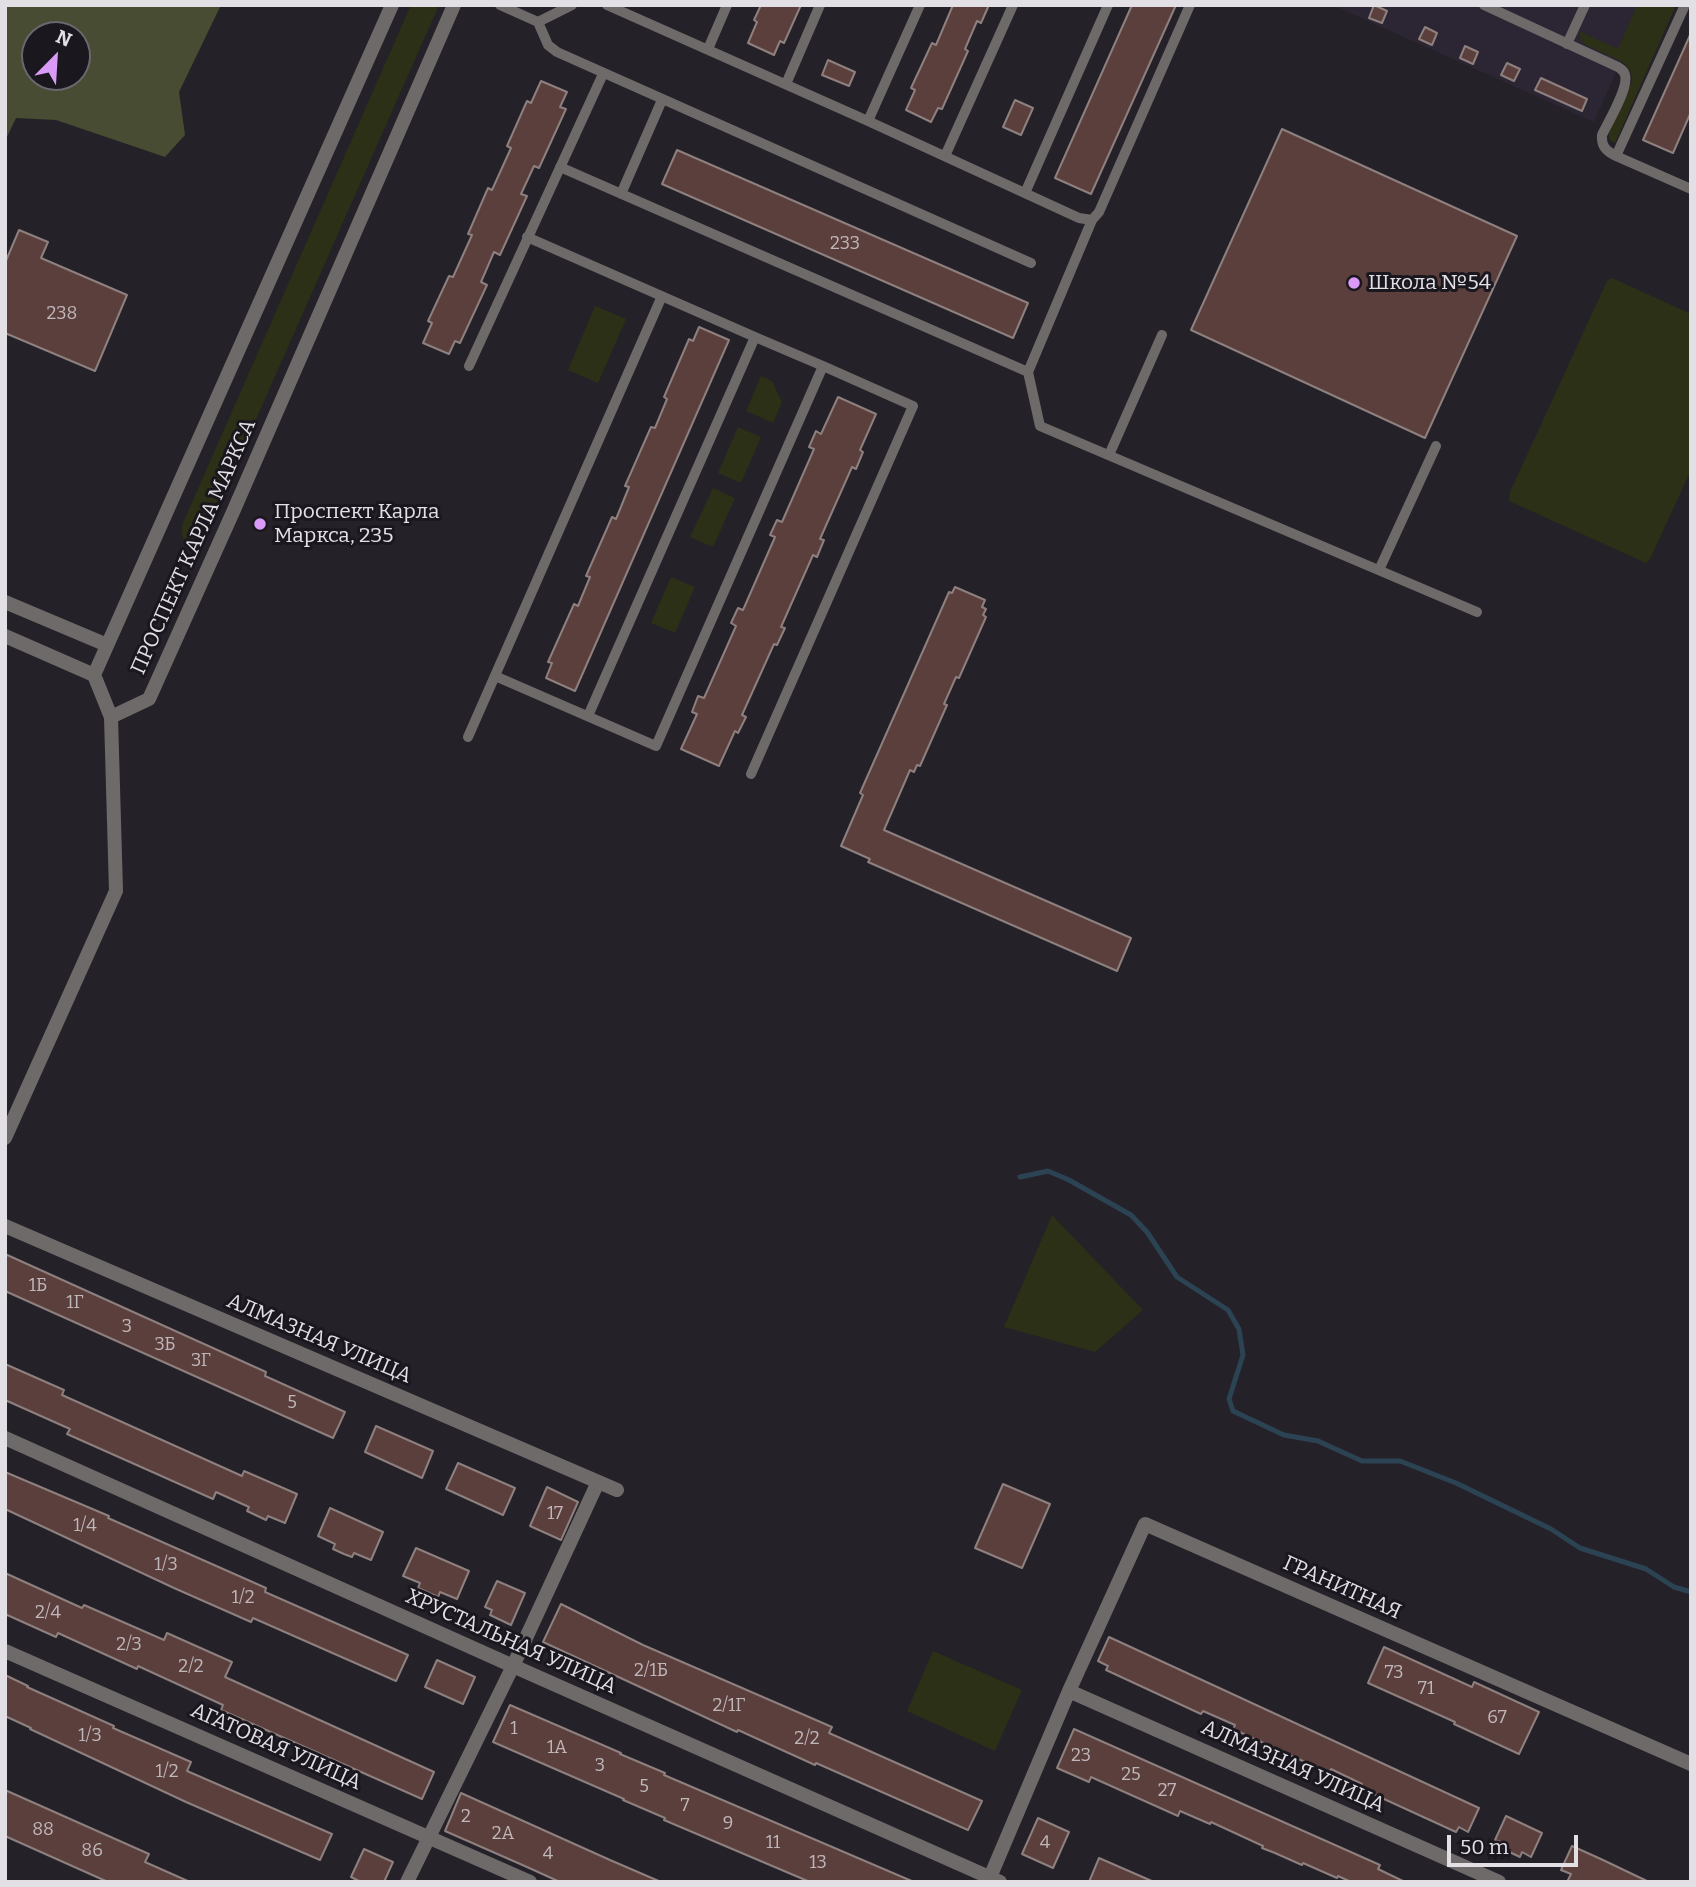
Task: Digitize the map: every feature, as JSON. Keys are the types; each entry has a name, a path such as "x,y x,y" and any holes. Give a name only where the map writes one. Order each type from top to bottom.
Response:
{"street":[{"name":"ПРОСПЕКТ КАРЛА МАРКСА","path":"94,675 392,5"},
{"name":"ПРОСПЕКТ КАРЛА МАРКСА","path":"111,717 149,699 454,5"},
{"path":"5,601 107,645"},
{"path":"5,636 94,675 111,717 116,891 5,1138"},
{"name":"АЛМАЗНАЯ УЛИЦА","path":"5,1226 617,1490"},
{"name":"ХРУСТАЛЬНАЯ УЛИЦА","path":"5,1438 993,1880"},
{"path":"407,1882 513,1666 598,1482"},
{"name":"ГРАНИТНАЯ","path":"1069,1691 1145,1524 1691,1764"},
{"name":"АГАТОВАЯ УЛИЦА","path":"5,1651 530,1882"},
{"path":"993,1880 1069,1691"},
{"name":"АЛМАЗНАЯ УЛИЦА","path":"1069,1691 1499,1882"}],"lane":[{"path":"500,5 538,22 548,45 557,52 1031,263"},
{"path":"538,22 572,5"},
{"path":"607,5 1079,218 1092,220"},
{"path":"635,17 640,5"},
{"path":"708,49 727,5"},
{"path":"786,84 820,5"},
{"path":"868,121 920,5"},
{"path":"945,156 1013,5"},
{"path":"1026,193 1108,5"},
{"path":"1189,5 1099,212 1092,220 1028,372 1040,426 1477,612"},
{"path":"1484,5 1624,71 1625,87 1602,135 1604,147 1616,156 1690,185"},
{"path":"1567,44 1585,5"},
{"path":"1616,156 1685,5"},
{"path":"469,366 603,74"},
{"path":"621,194 662,100"},
{"path":"559,167 1028,372"},
{"path":"527,237 913,406 751,774"},
{"path":"468,737 662,296"},
{"path":"1109,455 1162,335"},
{"path":"588,716 755,337"},
{"path":"495,676 656,746 823,366"},
{"path":"1379,570 1436,446"}],"shaded area":[{"path":"1332,5 1646,5 1594,122"}],"green space":[{"path":"5,5 221,5 179,92 185,135 165,157 56,120 16,118 5,141"},
{"path":"411,5 439,5 204,537 200,542 191,545 183,537 182,525"},
{"path":"1637,5 1676,5 1615,143 1609,139 1609,131 1632,81 1631,75 1628,67 1621,61 1584,44 1579,31 1618,49"},
{"path":"1612,278 1691,314 1691,470 1646,563 1509,501 1510,492 1607,281"},
{"path":"595,306 626,319 598,383 568,370"},
{"path":"761,376 772,381 782,402 773,423 746,411"},
{"path":"738,427 761,437 741,483 718,473"},
{"path":"713,488 735,498 713,547 690,537"},
{"path":"671,577 695,587 675,633 651,623"},
{"path":"1052,1215 1143,1310 1095,1352 1004,1327"},
{"path":"933,1651 1022,1690 995,1751 907,1711"}],"building":[{"path":"761,5 801,5 784,43 780,41 774,55 748,43"},
{"path":"953,5 989,5 981,23 977,21 965,49 968,51 942,109 938,108 931,122 906,110 915,90 911,88 932,43 936,45"},
{"path":"1132,5 1176,5 1091,194 1055,178"},
{"path":"1374,5 1387,11 1382,23 1369,18"},
{"path":"1425,27 1437,33 1432,45 1419,39"},
{"path":"1691,33 1691,112 1673,153 1643,140"},
{"path":"1465,46 1478,52 1473,64 1460,58"},
{"path":"828,60 855,72 849,86 822,75"},
{"path":"1507,63 1520,69 1514,81 1501,75"},
{"path":"1541,78 1587,99 1582,111 1535,90"},
{"path":"541,81 567,92 560,107 566,109 539,168 534,166 521,194 527,196 500,255 494,252 481,282 487,285 460,343 455,341 449,354 423,343 432,323 428,321 449,276 453,277 472,235 468,234 488,188 492,190 511,148 507,146 527,101 531,103"},
{"path":"1015,100 1033,108 1021,135 1003,127"},
{"name":"Школа №54","path":"1282,129 1517,236 1425,438 1191,330"},
{"path":"677,150 1028,303 1013,338 662,184"},
{"path":"19,230 48,242 41,258 127,295 95,371 5,333 5,263"},
{"path":"699,327 729,340 575,691 546,678 552,663 548,662 574,604 578,606 590,577 586,576 612,517 616,519 629,487 625,486 651,427 655,428 667,399 664,397 689,339 693,341"},
{"path":"838,397 876,414 860,450 863,452 856,469 852,467 820,539 824,540 817,557 813,555 781,627 785,628 777,645 774,644 742,715 746,717 738,733 735,731 719,766 681,749 697,714 692,712 698,696 704,698 736,626 731,623 738,608 743,610 775,537 770,535 777,520 782,522 814,449 809,447 816,431 821,434"},
{"path":"955,587 985,600 982,607 986,609 983,615 986,617 959,678 956,677 944,704 947,705 920,766 917,765 914,772 910,770 884,830 1131,938 1117,971 868,862 870,859 841,846 863,795 860,793 949,592 952,593"},
{"path":"5,1254 266,1372 265,1376 345,1412 333,1438 5,1291"},
{"path":"5,1364 64,1390 62,1395 242,1476 244,1471 297,1494 285,1523 268,1516 266,1520 247,1511 249,1507 216,1492 213,1499 67,1434 70,1429 5,1400"},
{"path":"376,1426 433,1451 422,1478 365,1452"},
{"path":"458,1463 515,1488 503,1515 446,1489"},
{"path":"5,1472 109,1516 108,1518 266,1588 265,1592 408,1655 396,1681 253,1618 251,1622 5,1509"},
{"path":"1003,1484 1050,1504 1022,1568 975,1548"},
{"path":"547,1487 578,1502 561,1540 530,1526"},
{"path":"330,1508 383,1532 371,1560 354,1553 352,1557 344,1554 333,1549 335,1544 318,1536"},
{"path":"416,1548 469,1571 457,1599 440,1592 438,1597 418,1588 420,1583 403,1576"},
{"path":"5,1573 82,1608 84,1605 164,1640 167,1633 232,1662 225,1677 434,1772 422,1799 221,1710 223,1705 138,1666 137,1669 58,1633 56,1637 5,1614"},
{"path":"497,1581 525,1593 511,1625 490,1615 492,1610 485,1607"},
{"path":"561,1604 643,1645 832,1727 829,1733 982,1801 968,1830 816,1763 815,1765 738,1730 737,1732 543,1642"},
{"path":"1109,1637 1479,1808 1468,1832 1459,1827 1456,1832 1360,1788 1362,1784 1331,1769 1329,1773 1233,1729 1235,1725 1203,1711 1201,1714 1106,1670 1108,1666 1098,1661"},
{"path":"1384,1647 1472,1687 1474,1682 1539,1712 1519,1754 1368,1683"},
{"path":"437,1660 475,1677 463,1704 425,1687"},
{"path":"5,1675 114,1726 113,1728 191,1762 187,1771 332,1834 320,1860 186,1802 5,1716"},
{"path":"510,1705 665,1773 664,1775 914,1882 810,1882 664,1820 665,1818 624,1799 493,1742"},
{"path":"1074,1729 1380,1865 1378,1869 1405,1882 1351,1882 1338,1876 1337,1878 1262,1848 1263,1846 1211,1822 1210,1824 1180,1811 1178,1816 1091,1777 1089,1782 1057,1768"},
{"path":"5,1790 149,1854 145,1862 190,1882 108,1882 5,1836"},
{"path":"461,1793 661,1882 560,1882 445,1831"},
{"path":"1506,1816 1542,1833 1531,1857 1522,1852 1520,1857 1503,1849 1505,1844 1495,1840"},
{"path":"1038,1818 1069,1832 1053,1868 1022,1854"},
{"path":"1572,1846 1649,1882 1567,1882 1571,1874 1561,1870"},
{"path":"364,1849 393,1862 384,1882 361,1882 351,1877"},
{"path":"1099,1858 1154,1882 1089,1882"}],"waterway":[{"path":"1020,1177 1048,1171 1131,1215 1147,1232 1177,1277 1228,1310 1239,1329 1243,1355 1229,1399 1233,1411 1284,1435 1318,1441 1362,1461 1400,1461 1456,1483 1551,1529 1580,1548 1646,1569 1674,1587 1691,1592"}],"place":[{"name":"Школа №54","path":"1354,283"},
{"name":"Проспект Карла Маркса, 235","path":"260,524"}]}
